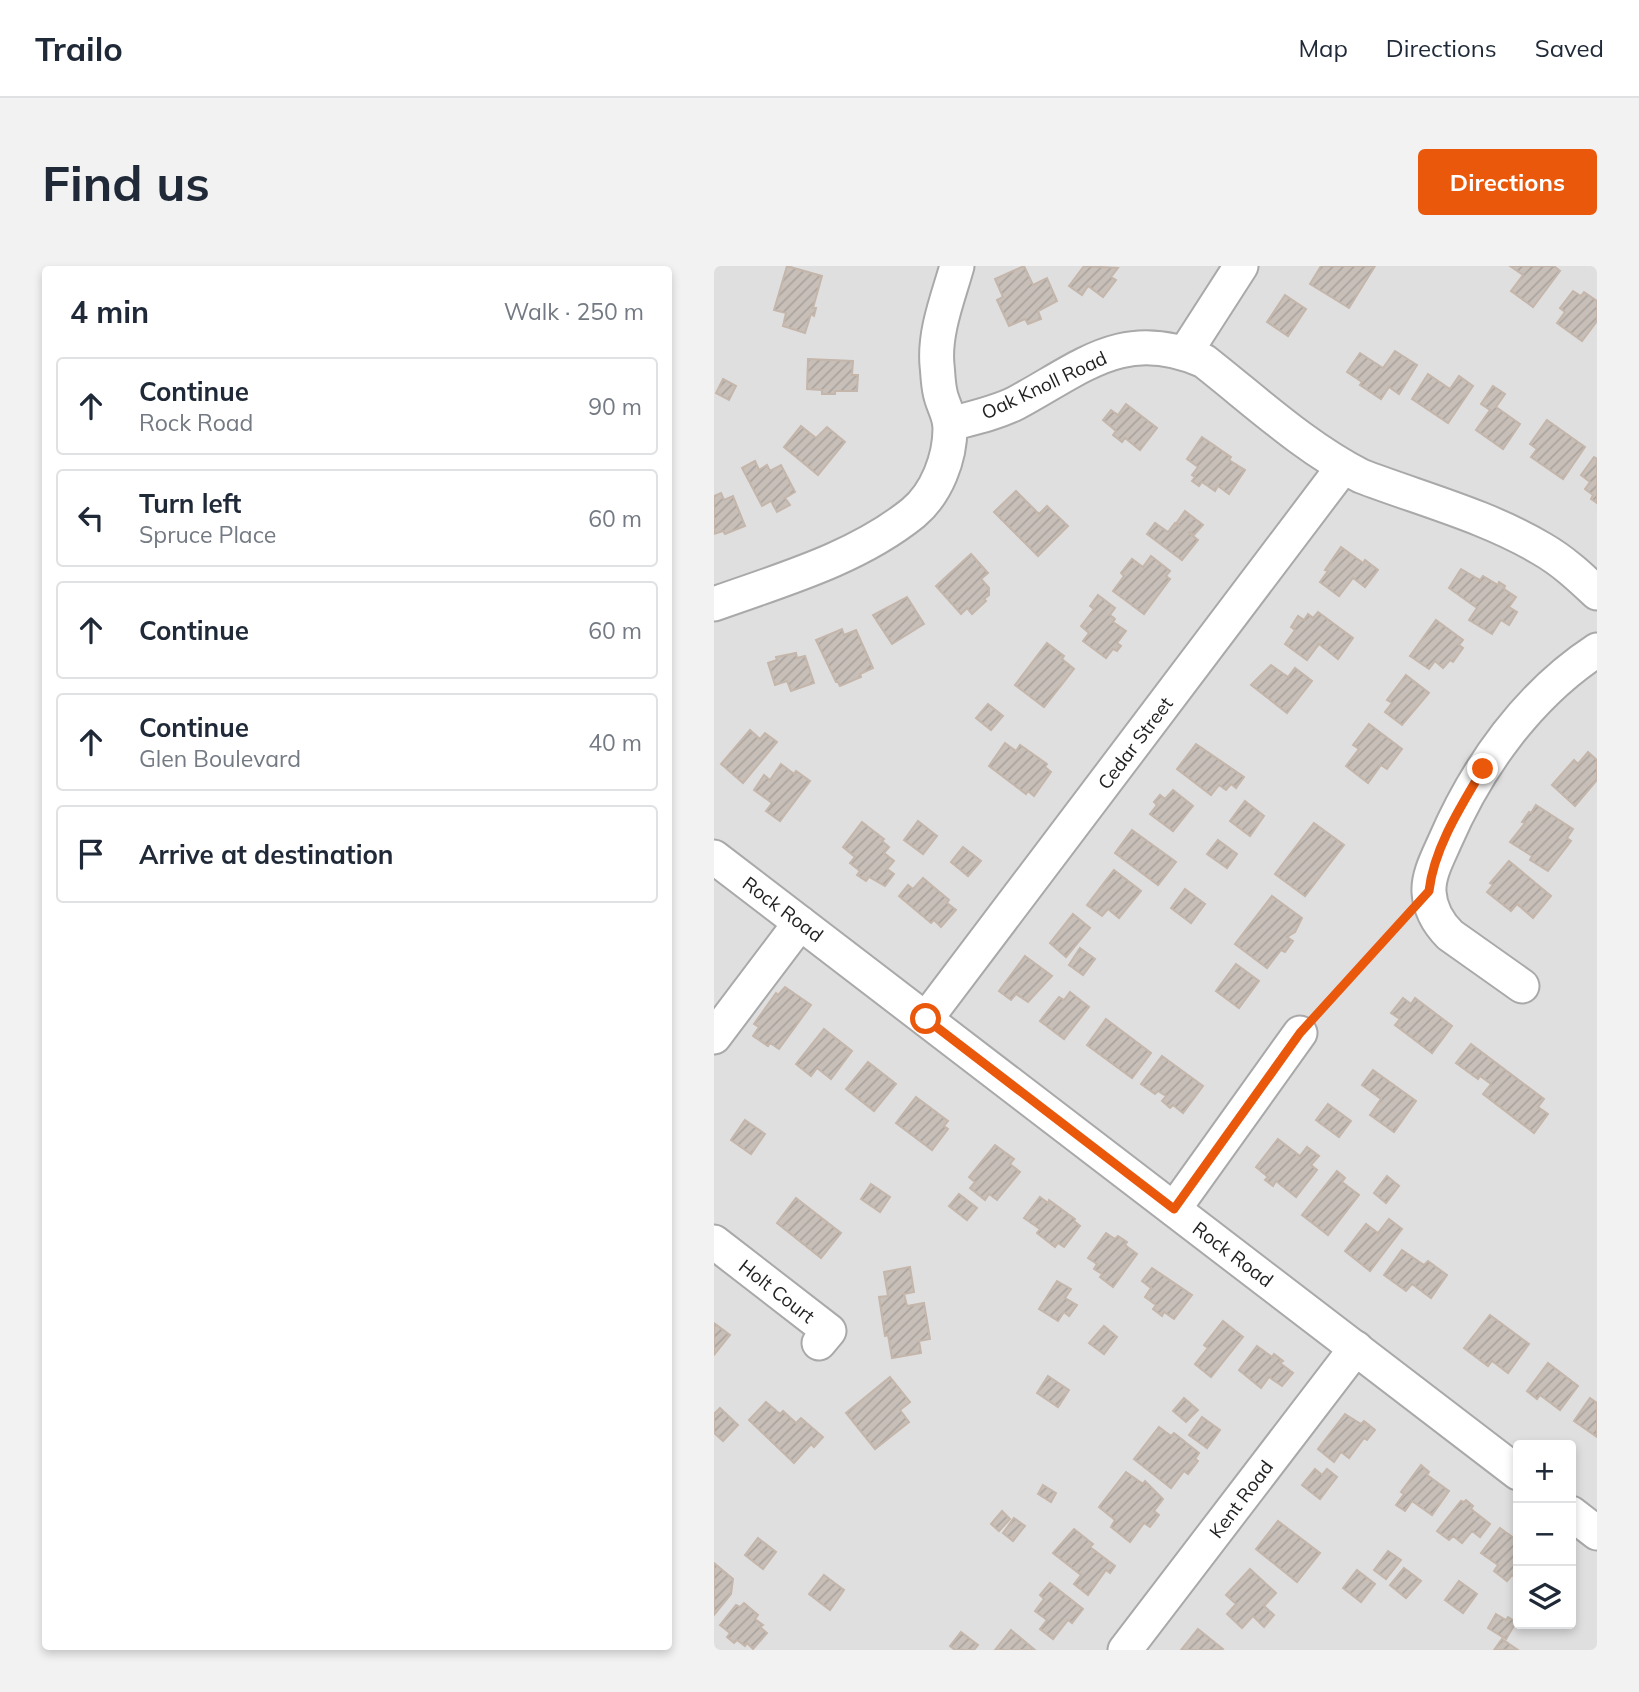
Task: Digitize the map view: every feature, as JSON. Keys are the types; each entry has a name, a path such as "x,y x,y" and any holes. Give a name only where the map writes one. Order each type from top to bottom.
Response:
{"street":[{"path":"714,604 827,562 873,538 914,512 930,494 942,473 948,449 950,424 940,392 937,362 939,332 957,266"},
{"path":"1185,353 1241,266"},
{"name":"Oak Knoll Road","path":"950,424 984,416 1014,404 1079,365 1112,352 1135,347 1162,347 1185,353 1204,361 1313,447 1343,467 1511,532 1545,550 1597,593"},
{"name":"Cedar Street","path":"926,1019 1343,467"},
{"path":"1522,986 1450,935 1441,925 1432,906 1429,891 1436,861 1459,810 1483,769 1516,724 1549,690 1597,650"},
{"name":"Rock Road","path":"714,857 1513,1469"},
{"path":"714,1037 800,923"},
{"path":"1174,1209 1300,1033"},
{"name":"Holt Court","path":"714,1242 829,1331 819,1343"},
{"name":"Kent Road","path":"1125,1650 1356,1348"},
{"path":"1576,1517 1597,1533"}],"path":[{"path":"1300,1033 1429,891"}],"shaded area":[{"path":"714,266 1597,266 1597,1650 714,1650"}],"building":[{"path":"787,266 822,276 813,308 816,308 814,316 811,314 805,333 783,326 786,313 774,310"},
{"path":"1024,266 1033,285 1047,278 1057,301 1038,311 1041,319 1028,324 1025,319 1009,326 997,300 1003,297 995,279"},
{"path":"1084,266 1118,268 1111,277 1116,280 1103,297 1088,286 1082,295 1069,286"},
{"path":"1321,266 1375,266 1349,308 1310,284"},
{"path":"1510,266 1554,266 1560,271 1533,307 1511,291 1523,275"},
{"path":"1573,291 1581,296 1584,292 1597,301 1597,321 1582,341 1557,323 1565,312 1560,308"},
{"path":"1285,295 1306,309 1288,336 1267,322"},
{"path":"1395,351 1417,365 1399,394 1389,387 1381,399 1347,372 1360,353 1383,368"},
{"path":"808,359 853,361 852,375 858,375 857,391 822,394 822,390 807,389"},
{"path":"1428,374 1450,389 1459,376 1473,386 1448,423 1412,399"},
{"path":"723,379 736,386 729,400 716,393"},
{"path":"1493,386 1505,394 1496,407 1520,424 1503,449 1476,430 1490,410 1481,404"},
{"path":"1126,404 1157,428 1140,450 1125,438 1122,442 1113,435 1116,431 1103,420 1111,410 1118,415"},
{"path":"1547,420 1585,447 1563,479 1531,457 1537,449 1530,444"},
{"path":"801,426 816,438 827,427 845,442 818,475 784,447"},
{"path":"1202,437 1245,470 1229,494 1218,486 1215,491 1202,482 1199,486 1192,481 1195,477 1192,475 1198,467 1187,459"},
{"path":"1594,457 1597,459 1597,503 1591,499 1593,495 1585,489 1590,482 1581,475"},
{"path":"755,461 759,470 767,465 770,471 781,465 795,492 785,498 790,505 777,512 771,501 762,506 742,468"},
{"path":"1016,491 1039,514 1047,506 1068,526 1038,556 994,512"},
{"path":"721,493 724,500 733,496 745,526 725,534 723,531 714,534 714,496"},
{"path":"1185,511 1203,525 1194,535 1189,533 1198,540 1182,560 1147,534 1155,523 1168,532 1175,523 1179,526 1177,522"},
{"path":"1341,547 1378,570 1365,587 1353,578 1339,596 1320,582"},
{"path":"971,554 988,573 981,579 989,588 989,595 972,614 967,608 961,614 936,586"},
{"path":"1151,556 1170,571 1166,576 1170,579 1144,614 1113,591 1124,576 1121,573 1132,559 1143,567"},
{"path":"1461,569 1480,580 1483,576 1498,585 1499,582 1516,597 1509,607 1517,612 1509,625 1501,620 1492,634 1469,620 1477,608 1449,588"},
{"path":"1098,595 1115,608 1110,615 1115,619 1113,622 1126,631 1117,643 1121,646 1117,651 1113,649 1106,658 1083,641 1089,633 1081,626 1094,609 1090,606"},
{"path":"907,597 924,624 892,644 873,615"},
{"path":"1318,612 1353,638 1338,659 1319,644 1307,660 1285,644 1295,630 1291,627 1298,616 1304,620 1308,614 1313,618"},
{"path":"1436,620 1463,640 1459,645 1463,648 1453,662 1450,660 1443,668 1435,661 1429,669 1410,656"},
{"path":"842,629 844,635 856,630 873,668 860,674 861,677 840,686 816,640"},
{"path":"1047,643 1064,656 1062,659 1074,669 1044,707 1015,685"},
{"path":"796,653 797,658 805,656 814,683 791,691 787,681 775,685 768,663 777,660 776,657"},
{"path":"1271,665 1288,677 1295,668 1312,681 1287,713 1251,685"},
{"path":"1406,675 1429,693 1402,725 1385,712 1392,703 1387,700"},
{"path":"988,704 1003,716 991,730 976,718"},
{"path":"1369,724 1402,749 1387,769 1381,765 1368,783 1346,766 1359,749 1353,745"},
{"path":"750,730 760,739 765,733 777,742 743,783 721,764"},
{"path":"1005,743 1016,751 1020,745 1047,764 1045,767 1051,772 1034,796 1028,791 1026,794 989,766"},
{"path":"1196,744 1244,777 1236,788 1231,784 1226,790 1219,785 1211,795 1177,769"},
{"path":"1588,752 1597,760 1597,780 1575,806 1552,785 1574,760 1578,764"},
{"path":"781,764 810,781 780,821 766,811 772,803 754,790 764,775 770,780"},
{"path":"1173,790 1193,806 1173,831 1150,814 1160,795 1165,799"},
{"path":"1245,801 1264,816 1250,836 1230,821"},
{"path":"1536,805 1573,829 1567,838 1571,841 1548,871 1530,860 1532,856 1510,842"},
{"path":"918,821 937,836 923,854 904,840"},
{"path":"862,822 884,839 882,841 889,847 884,853 894,861 887,869 894,874 885,886 869,877 866,881 857,875 860,871 850,863 855,857 843,847"},
{"path":"1314,823 1344,845 1305,896 1275,874"},
{"path":"1132,830 1176,862 1158,885 1115,853"},
{"path":"1218,840 1237,854 1227,868 1207,854"},
{"path":"963,847 981,861 968,876 951,862"},
{"path":"1509,861 1551,896 1533,918 1517,904 1511,911 1487,892 1493,885 1490,883"},
{"path":"1114,870 1141,891 1119,918 1108,909 1102,916 1087,905"},
{"path":"923,878 949,900 947,903 956,910 941,927 934,920 931,923 899,896 908,885 913,889"},
{"path":"1185,889 1205,904 1191,923 1171,908"},
{"path":"1272,896 1302,918 1295,932 1287,937 1293,941 1285,952 1281,950 1267,968 1235,944"},
{"path":"1073,914 1090,928 1066,957 1050,943"},
{"path":"1080,948 1095,959 1083,975 1069,965"},
{"path":"1025,956 1052,976 1028,1002 1016,994 1011,1000 999,991"},
{"path":"1236,964 1259,981 1239,1008 1216,991"},
{"path":"785,987 811,1005 779,1049 770,1043 768,1046 753,1036 759,1027 754,1024 776,993 778,995"},
{"path":"1070,992 1089,1007 1064,1039 1040,1021 1059,997 1064,1000"},
{"path":"1403,998 1411,1004 1415,998 1452,1026 1432,1053 1395,1025 1400,1019 1391,1013"},
{"path":"1106,1019 1151,1053 1132,1078 1087,1045"},
{"path":"824,1029 852,1051 831,1079 817,1068 811,1076 796,1064"},
{"path":"1471,1044 1544,1099 1538,1107 1548,1114 1534,1133 1483,1094 1491,1084 1480,1076 1478,1079 1456,1063"},
{"path":"1162,1056 1203,1086 1183,1113 1173,1105 1170,1108 1162,1101 1166,1096 1158,1091 1155,1094 1141,1084"},
{"path":"868,1062 896,1084 874,1111 846,1089"},
{"path":"1373,1070 1416,1101 1394,1132 1370,1115 1381,1099 1362,1085"},
{"path":"916,1097 948,1121 944,1126 948,1129 932,1150 896,1123"},
{"path":"1328,1104 1351,1121 1339,1137 1316,1120"},
{"path":"745,1120 765,1134 751,1154 731,1140"},
{"path":"1278,1139 1300,1156 1307,1147 1319,1156 1311,1165 1317,1170 1296,1197 1276,1181 1273,1186 1265,1180 1268,1177 1256,1167"},
{"path":"995,1145 1014,1159 1010,1164 1020,1172 997,1200 989,1194 985,1200 970,1188 975,1182 969,1177"},
{"path":"1337,1171 1345,1178 1342,1182 1359,1195 1328,1235 1302,1215"},
{"path":"1387,1176 1399,1186 1386,1203 1374,1193"},
{"path":"871,1184 890,1197 880,1212 861,1199"},
{"path":"959,1194 977,1208 967,1220 949,1206"},
{"path":"1040,1197 1048,1203 1049,1200 1075,1219 1080,1226 1064,1247 1058,1243 1055,1247 1037,1233 1040,1229 1024,1218"},
{"path":"796,1198 841,1233 821,1258 777,1223"},
{"path":"1389,1219 1402,1229 1370,1271 1345,1251 1366,1224 1378,1233"},
{"path":"1106,1233 1127,1242 1125,1245 1137,1254 1113,1287 1100,1277 1102,1274 1094,1269 1097,1264 1088,1258"},
{"path":"1402,1250 1424,1265 1428,1261 1447,1275 1431,1298 1412,1284 1406,1291 1384,1275"},
{"path":"910,1267 914,1292 904,1294 907,1306 924,1303 930,1339 919,1341 921,1353 892,1358 888,1335 885,1336 879,1297 888,1296 884,1272"},
{"path":"1152,1268 1192,1295 1174,1319 1164,1312 1162,1316 1153,1309 1156,1305 1145,1297 1151,1288 1142,1281"},
{"path":"1057,1281 1071,1289 1065,1298 1077,1305 1069,1316 1064,1312 1058,1321 1039,1309"},
{"path":"1490,1315 1529,1344 1508,1373 1492,1361 1488,1366 1464,1348"},
{"path":"1223,1321 1243,1337 1211,1377 1195,1364 1208,1348 1204,1345"},
{"path":"714,1323 730,1335 714,1355"},
{"path":"1104,1326 1117,1337 1104,1354 1089,1343"},
{"path":"1257,1346 1272,1357 1274,1354 1283,1361 1280,1363 1293,1373 1282,1386 1269,1377 1261,1388 1239,1370"},
{"path":"1548,1363 1578,1386 1560,1410 1540,1395 1537,1399 1527,1391"},
{"path":"1048,1376 1069,1390 1058,1407 1037,1393"},
{"path":"890,1377 910,1402 900,1410 909,1422 875,1449 846,1413"},
{"path":"1184,1398 1198,1410 1186,1422 1173,1411"},
{"path":"1590,1398 1597,1403 1597,1437 1574,1421"},
{"path":"766,1402 780,1414 783,1411 796,1423 801,1418 823,1437 814,1447 811,1444 794,1463 749,1420"},
{"path":"720,1408 738,1425 723,1441 714,1433 714,1414"},
{"path":"1345,1414 1361,1424 1364,1421 1375,1430 1367,1440 1364,1438 1349,1458 1341,1452 1334,1462 1318,1449"},
{"path":"1202,1417 1220,1430 1207,1448 1189,1435"},
{"path":"1159,1427 1171,1436 1174,1433 1199,1453 1195,1459 1198,1461 1188,1474 1184,1471 1171,1488 1134,1459"},
{"path":"1421,1465 1429,1472 1427,1475 1449,1491 1432,1515 1412,1501 1405,1511 1396,1505 1404,1494 1401,1492"},
{"path":"1315,1469 1322,1475 1327,1469 1337,1477 1320,1499 1302,1485"},
{"path":"1126,1472 1143,1484 1145,1481 1163,1499 1154,1511 1159,1515 1150,1527 1144,1523 1130,1542 1111,1527 1115,1520 1099,1507"},
{"path":"1043,1485 1056,1493 1051,1502 1038,1494"},
{"path":"1466,1500 1473,1506 1471,1509 1490,1524 1480,1537 1472,1531 1462,1543 1453,1536 1449,1540 1437,1531 1461,1501"},
{"path":"1002,1511 1010,1519 999,1531 991,1524"},
{"path":"1014,1518 1025,1526 1013,1541 1003,1533"},
{"path":"1278,1521 1320,1553 1297,1582 1256,1549"},
{"path":"1500,1528 1513,1537 1513,1576 1507,1581 1494,1571 1498,1565 1481,1553"},
{"path":"1074,1529 1093,1544 1090,1547 1115,1566 1110,1573 1106,1570 1088,1595 1074,1584 1081,1575 1053,1553"},
{"path":"758,1538 776,1552 763,1569 745,1555"},
{"path":"1388,1551 1401,1560 1386,1579 1374,1570"},
{"path":"714,1563 733,1579 731,1594 714,1615"},
{"path":"1404,1568 1421,1581 1406,1598 1390,1585"},
{"path":"1250,1569 1276,1593 1264,1606 1274,1615 1264,1627 1253,1616 1242,1628 1227,1614 1236,1604 1226,1595"},
{"path":"1357,1570 1375,1584 1361,1602 1343,1588"},
{"path":"824,1575 844,1590 830,1610 809,1594"},
{"path":"1459,1581 1477,1594 1463,1613 1445,1600"},
{"path":"1050,1583 1083,1609 1072,1623 1068,1620 1053,1639 1040,1629 1047,1620 1035,1611 1044,1599 1040,1595"},
{"path":"744,1603 758,1615 755,1619 763,1625 760,1627 767,1633 753,1649 747,1643 745,1646 737,1640 734,1643 727,1637 730,1633 720,1625 736,1605 740,1607"},
{"path":"1496,1614 1506,1620 1508,1617 1513,1620 1513,1627 1506,1639 1488,1628"},
{"path":"1198,1629 1223,1649 1181,1650"},
{"path":"1011,1630 1035,1650 995,1650"},
{"path":"961,1632 978,1645 974,1650 955,1650 950,1646"},
{"path":"1502,1639 1518,1650 1494,1650"}],"route":[{"path":"926,1019 1174,1209 1300,1033 1429,891 1436,861 1459,810 1483,769"}]}
